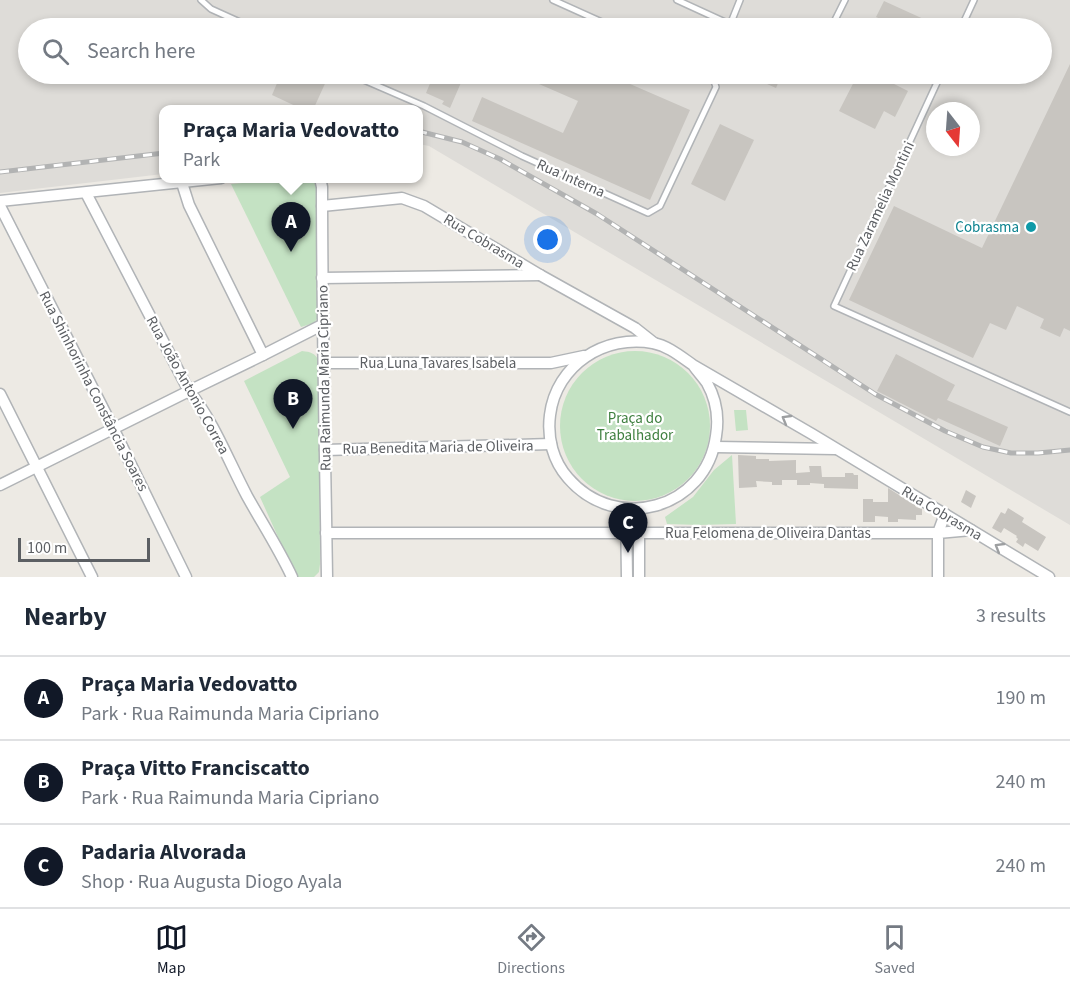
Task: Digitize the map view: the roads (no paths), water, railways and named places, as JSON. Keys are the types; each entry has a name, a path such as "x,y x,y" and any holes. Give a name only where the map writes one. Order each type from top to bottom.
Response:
{"street":[{"path":"0,203 182,183 189,205 263,356"},
{"name":"Rua Raimunda Maria Cipriano","path":"321,183 327,577"},
{"name":"Rua João Antonio Correa","path":"86,193 189,391 202,407 292,577"},
{"name":"Rua Cobrasma","path":"322,206 402,198 424,206 634,328 654,344"},
{"name":"Rua Shinhorinha Constância Soares","path":"0,203 186,577"},
{"path":"322,278 540,275"},
{"path":"0,485 322,325"},
{"path":"631,341 635,332 634,328"},
{"path":"631,341 654,344 675,352 693,365 706,382 715,403 718,425 715,447 704,472 685,492 671,500 656,507 639,509 626,509 600,503 578,489 560,469 550,444 548,425 551,405 558,387 570,370 585,356 607,345 631,341"},
{"name":"Rua Luna Tavares Isabela","path":"324,363 551,363 585,356"},
{"path":"551,363 559,377 558,387"},
{"name":"Rua Cobrasma","path":"693,365 1049,577"},
{"path":"0,394 92,577"},
{"path":"803,448 810,443 812,434"},
{"name":"Rua Benedita Maria de Oliveira","path":"326,450 550,444"},
{"name":"Rua Cobrasma","path":"715,447 836,449"},
{"path":"626,509 627,577"},
{"path":"639,509 639,577"},
{"path":"938,577 938,533 945,514"},
{"name":"Rua Felomena de Oliveira Dantas","path":"326,533 938,533 972,530"}],"lane":[{"path":"201,0 211,9 231,18"},
{"path":"553,0 593,18"},
{"path":"677,0 717,18"},
{"path":"732,18 740,0"},
{"path":"836,18 844,0"},
{"path":"966,18 974,0"},
{"name":"Rua Interna","path":"373,84 422,105"},
{"name":"Rua Interna","path":"423,106 522,156 648,213 660,206 716,87 715,84"},
{"name":"Rua Zaramelia Montini","path":"935,84 834,306 1070,412"}],"railway":[{"path":"423,132 462,142 500,159 597,214 875,394 945,431 983,447 1011,453 1070,450"},
{"path":"0,172 159,154"}],"place":[{"name":"Cobrasma","path":"1031,227"},
{"name":"Praça Maria Vedovatto","path":"291,252"},
{"name":"Praça Vitto Franciscatto","path":"293,429"},
{"name":"Padaria Alvorada","path":"628,553"}],"park label":[{"name":"Praça do Trabalhador","path":"635,426"}]}
